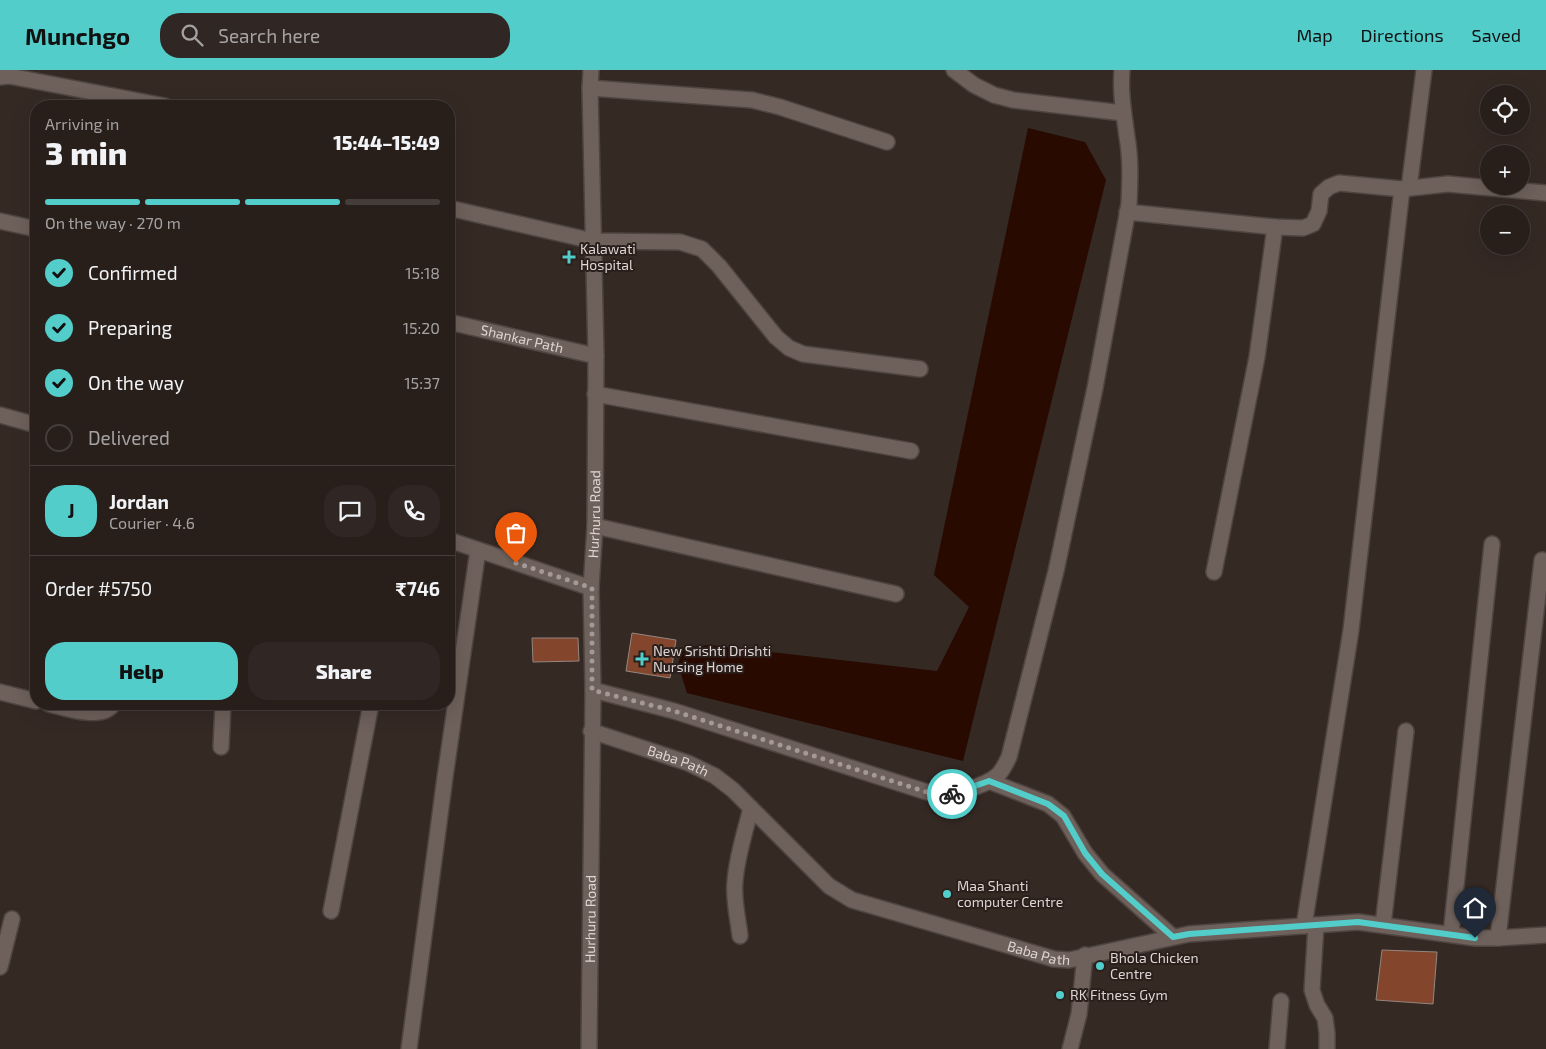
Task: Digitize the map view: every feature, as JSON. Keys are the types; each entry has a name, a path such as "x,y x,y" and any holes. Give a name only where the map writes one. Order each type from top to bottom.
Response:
{"street":[{"name":"Hurhuru Road","path":"589,1049 592,588 595,526 596,356 591,70"},
{"path":"954,70 994,95 1013,100 1123,113"},
{"path":"592,690 674,711 933,794 952,794 989,781 1000,773 1009,757 1056,571 1095,388 1127,212 1130,181 1123,113 1122,70"},
{"path":"1327,1049 1325,1018 1317,1005 1312,990 1310,926 1351,630 1406,188 1424,70"},
{"path":"0,77 27,75 137,100"},
{"path":"590,88 752,100 780,106 887,142"},
{"path":"1127,212 1274,227 1303,228 1313,224 1319,211 1321,194 1329,187 1339,183 1406,188 1448,184 1546,193"},
{"path":"455,209 593,241 680,242 702,249 719,266 776,337 789,348 803,354 920,369"},
{"path":"0,221 30,228"},
{"path":"1214,572 1257,357 1274,227"},
{"name":"Shankar Path","path":"455,323 596,356"},
{"path":"595,394 911,451"},
{"path":"0,415 30,423"},
{"path":"595,526 896,594"},
{"path":"455,542 592,588"},
{"path":"1451,934 1492,544"},
{"path":"455,703 478,550"},
{"path":"1498,938 1542,560"},
{"path":"0,692 30,700"},
{"path":"81,710 97,713 104,710"},
{"path":"221,747 223,710"},
{"path":"331,911 370,710"},
{"path":"409,1049 454,710"},
{"name":"Baba Path","path":"591,731 688,763 715,776 733,790 829,886 852,900 1054,959 1069,960 1189,934 1358,922 1475,938 1546,935"},
{"path":"1383,925 1406,731"},
{"path":"989,781 1048,804 1064,816 1085,853 1102,874 1173,937"},
{"path":"740,936 735,902 735,882 751,808"},
{"path":"0,967 12,919"},
{"path":"1070,1049 1079,1014 1085,955"},
{"path":"1277,1049 1281,1001"}],"shaded area":[{"path":"1028,128 1085,142 1106,180 963,761 687,693 678,664 683,648 709,645 937,671 969,607 934,575"}],"building":[{"path":"632,633 676,640 670,678 626,671"},
{"path":"532,638 578,638 579,661 533,662"},
{"path":"1382,950 1437,952 1433,1004 1376,1000"}],"way so far":[{"path":"516,563 592,588 592,690 674,711 908,787 933,794 952,794"}],"place":[{"name":"Kalawati Hospital","path":"569,257"},
{"name":"New Srishti Drishti Nursing Home","path":"642,659"},
{"name":"Maa Shanti computer Centre","path":"947,894"},
{"name":"Bhola Chicken Centre","path":"1100,966"},
{"name":"RK Fitness Gym","path":"1060,995"}],"route":[{"path":"952,794 989,781 1048,804 1064,816 1085,853 1102,874 1173,937 1189,934 1358,922 1475,938"}]}
